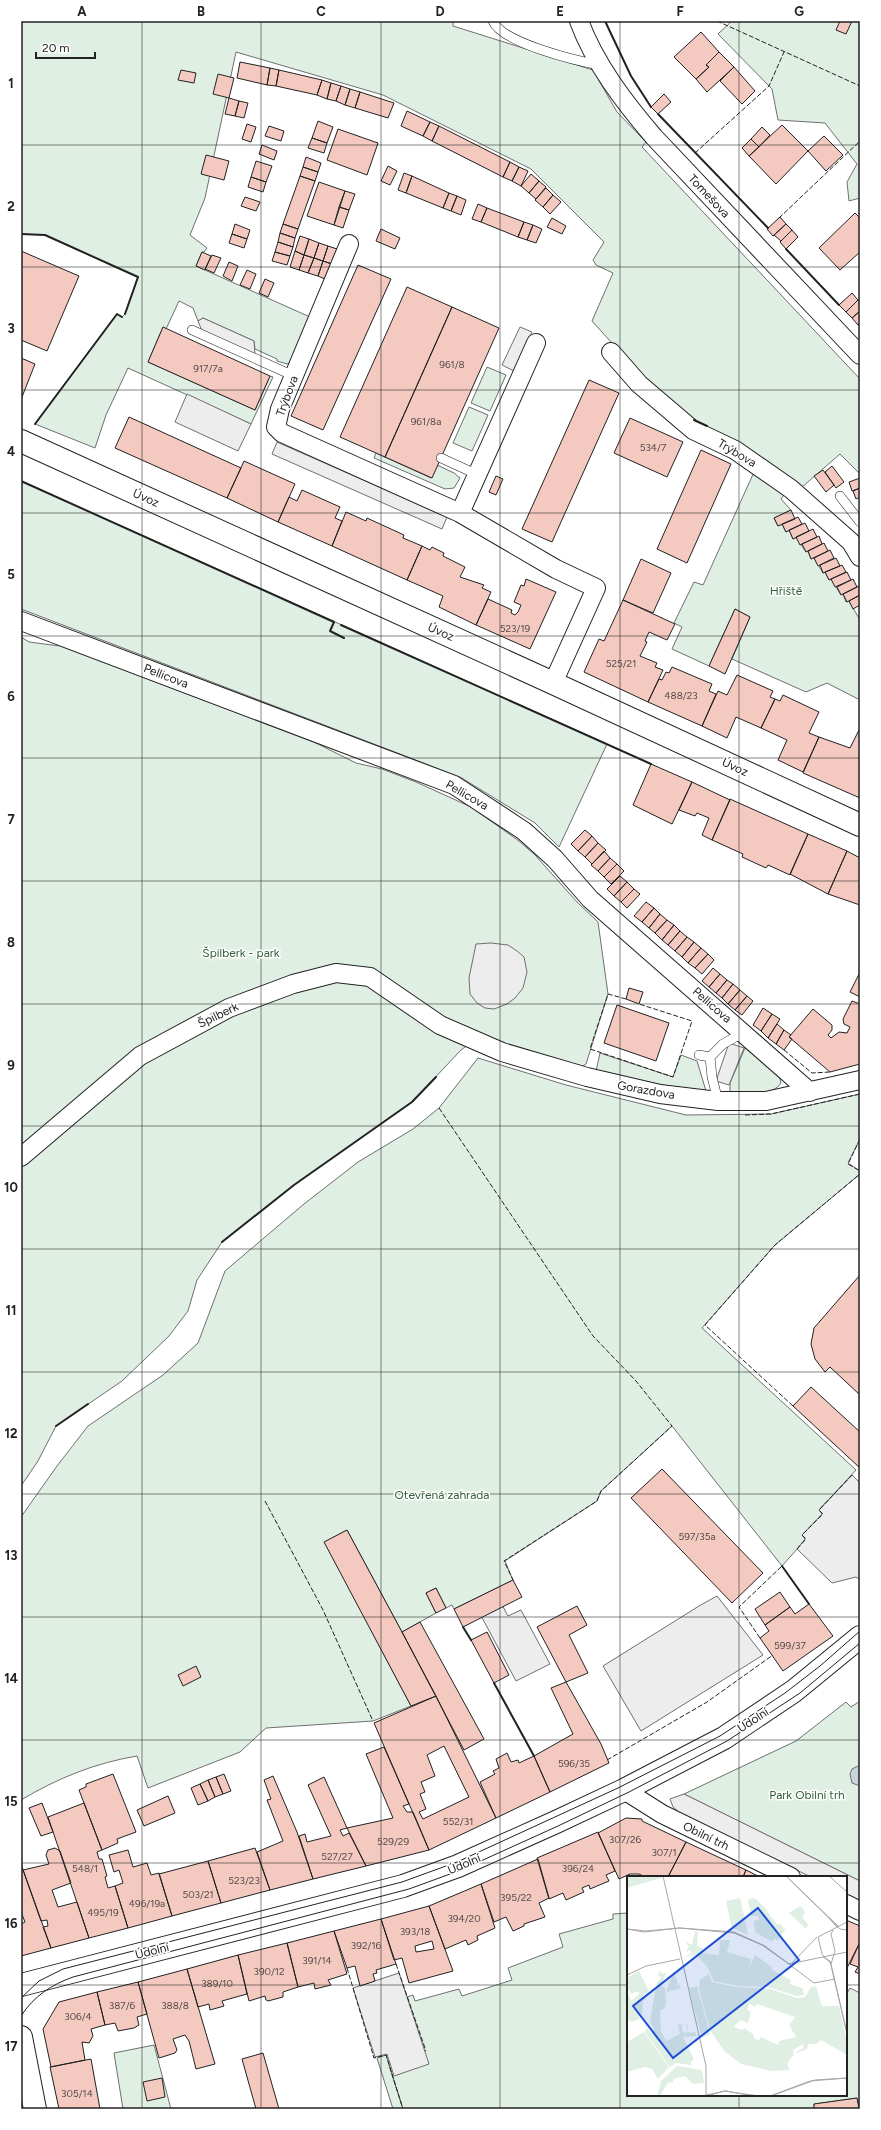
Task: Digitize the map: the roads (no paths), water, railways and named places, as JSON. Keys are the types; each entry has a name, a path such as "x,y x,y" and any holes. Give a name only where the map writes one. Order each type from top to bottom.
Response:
{"street":[{"name":"Tomešova","path":"579,21 602,65 627,105 654,136 860,355"},
{"name":"Trýbova","path":"349,244 280,409 276,427 282,433 460,513 556,569 596,588 553,683"},
{"path":"460,513 476,474 536,343"},
{"name":"Trýbova","path":"611,352 639,384 693,430 735,450 791,489 851,542 860,557"},
{"name":"Úvoz","path":"21,441 553,683 860,825"},
{"name":"Pellicova","path":"21,621 454,785 524,831 555,859 590,899 744,1032 810,1092"},
{"name":"Špilberk","path":"21,1157 140,1056 229,1008 293,984 336,973 370,977 440,1024"},
{"name":"Gorazdova","path":"440,1024 502,1052 587,1077 660,1094 718,1101 766,1101 860,1080"},
{"name":"Údolní","path":"21,1985 418,1882 485,1855 624,1790 724,1738 794,1692 860,1637"},
{"name":"Obilní trh","path":"624,1790 662,1814 789,1876"},
{"path":"847,1904 860,1911"},
{"path":"21,2037 35,2109"}],"lane":[{"path":"492,21 494,25 506,34 519,41 576,60 602,65"},
{"path":"192,330 294,376"},
{"path":"441,458 476,474"},
{"path":"840,496 860,522"},
{"path":"710,1057 723,1044 744,1032"},
{"path":"700,1054 710,1057"},
{"path":"710,1057 712,1077 718,1101"}],"tram line":[{"path":"21,1998 39,1981 63,1969 402,1882 457,1862 618,1788 720,1736 785,1693 820,1666 860,1631"},
{"path":"21,2016 37,1997 57,1984 73,1977 409,1889 461,1870 629,1792 727,1741 800,1693 860,1643"}],"park label":[{"name":"Hřiště","path":"786,591"},
{"name":"Špilberk - park","path":"241,953"},
{"name":"Otevřená zahrada","path":"442,1495"},
{"name":"Park Obilní trh","path":"807,1795"}]}
